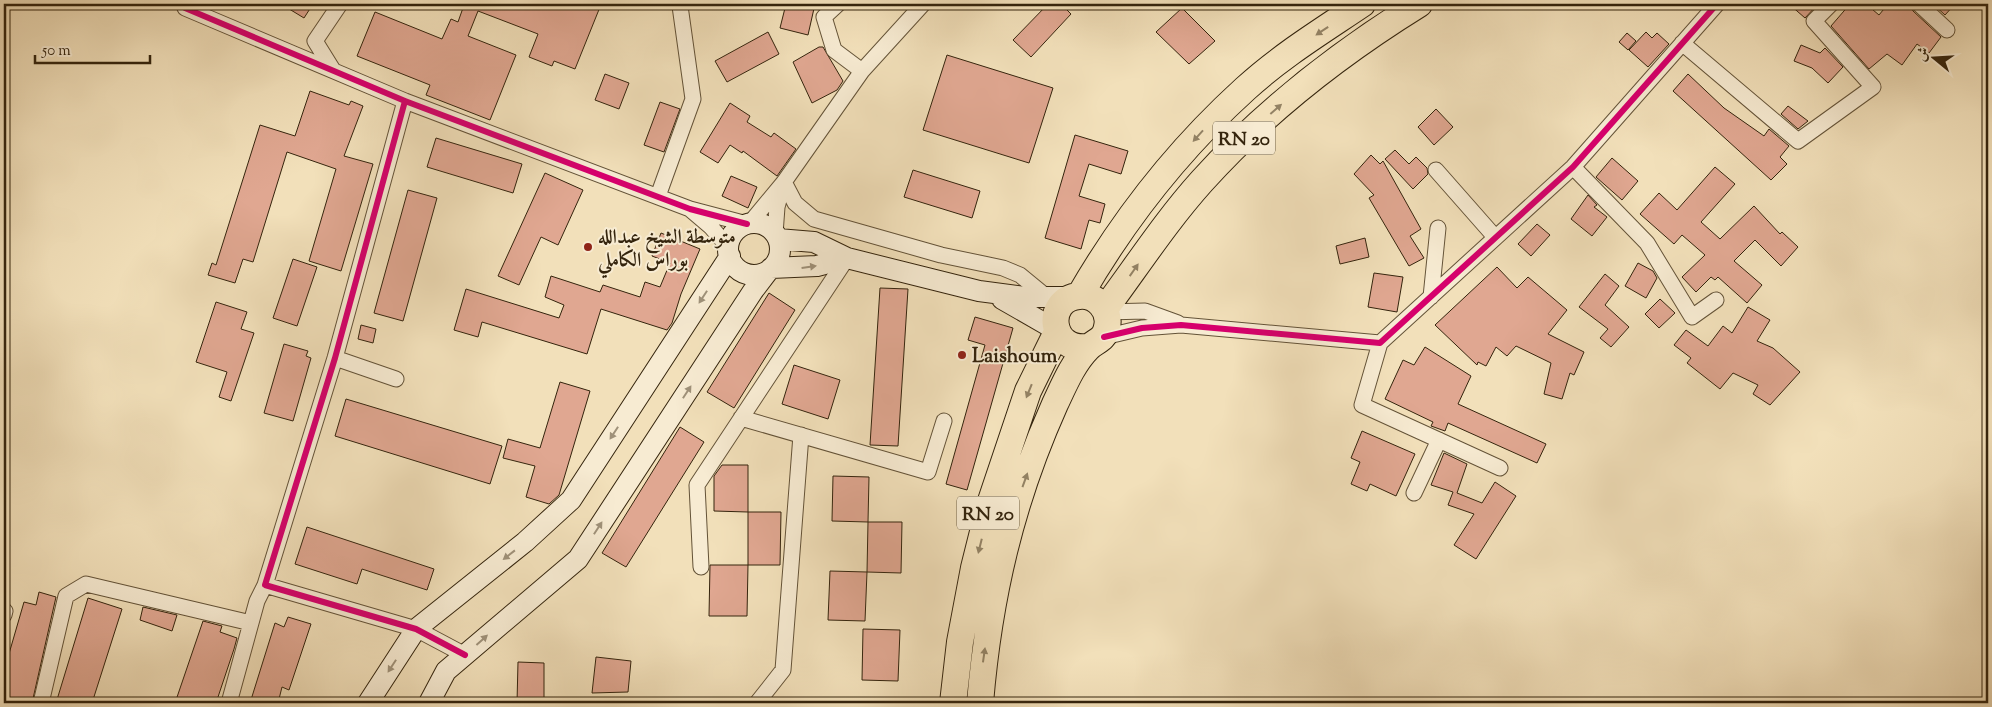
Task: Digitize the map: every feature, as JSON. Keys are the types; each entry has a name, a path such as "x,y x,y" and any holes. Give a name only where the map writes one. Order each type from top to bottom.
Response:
{"highway":[{"name":"RN 20","path":"1067,297 1126,221 1201,131 1253,82 1295,49 1362,4"},
{"name":"RN 20","path":"980,703 991,605 1018,500 1042,434 1066,379 1155,240 1201,182 1255,127 1312,79 1370,34 1419,4"},
{"path":"1067,297 1090,297 1098,301 1101,326 1073,347 1061,338 1057,331 1056,314 1067,297"},
{"name":"RN 20","path":"954,703 960,642 974,568 990,504 1028,391 1057,331"}],"street":[{"path":"333,70 314,41 340,4"},
{"path":"658,196 693,99 680,6 683,4"},
{"path":"838,4 824,17 834,50 862,71"},
{"path":"368,703 416,629 525,542 571,500 729,252 734,233 748,224 784,182 862,71 923,4"},
{"path":"1500,468 1362,405 1380,343 1573,167 1717,4"},
{"path":"1682,43 1798,141 1873,87 1814,21 1831,4"},
{"path":"1919,4 1947,30"},
{"path":"184,8 406,101 690,209 748,224 767,226 777,236 814,242 847,258 979,291 1019,307 1057,331"},
{"path":"229,703 250,623 257,601 265,585 335,358 406,101"},
{"path":"1573,167 1647,242 1692,317 1716,300"},
{"path":"1436,170 1495,237"},
{"path":"784,182 795,203 814,219 941,255 1003,268 1067,297"},
{"path":"430,703 446,670 526,600 578,559 747,299 779,255 777,207 784,182"},
{"path":"690,209 711,227 729,252 733,263 746,273 762,273 770,269 810,267 847,258"},
{"path":"1431,298 1438,228"},
{"path":"701,567 698,485 847,258"},
{"path":"979,291 1067,297"},
{"path":"1101,326 1145,311 1181,325"},
{"path":"1101,326 1142,328 1181,325 1380,343"},
{"path":"335,358 396,379"},
{"path":"741,418 928,472 944,422"},
{"path":"757,703 783,670 801,435"},
{"path":"1414,493 1439,440"},
{"path":"41,703 66,596 86,584 250,623"},
{"path":"265,585 416,629 465,655"}],"building":[{"path":"281,4 313,4 304,18"},
{"path":"463,4 592,4 600,7 575,69 554,61 552,66 529,57 538,34 478,11 468,36 516,55 490,120 426,95 430,85 357,56 375,12 442,39 451,19 458,22"},
{"path":"786,4 815,4 808,35 780,28"},
{"path":"1048,4 1061,4 1071,14 1031,57 1013,40"},
{"path":"1789,4 1818,4 1805,18"},
{"path":"1850,4 1866,4 1879,15 1888,4 1910,4 1913,11 1941,37 1929,53 1917,44 1902,65 1887,54 1869,69 1831,26"},
{"path":"1933,4 1955,4 1945,15"},
{"path":"1182,8 1215,41 1189,64 1156,32"},
{"path":"768,32 779,54 727,82 715,61"},
{"path":"1646,32 1652,38 1657,33 1669,44 1648,67 1629,50"},
{"path":"1627,33 1636,41 1628,50 1619,42"},
{"path":"1801,45 1820,53 1825,48 1843,67 1828,83 1812,68 1794,61"},
{"path":"819,47 823,47 843,81 837,90 812,103 793,62"},
{"path":"947,55 1053,88 1029,163 923,130"},
{"path":"605,74 629,83 619,109 595,100"},
{"path":"1688,74 1724,108 1764,136 1769,129 1789,146 1780,157 1787,164 1771,180 1673,91"},
{"path":"310,91 349,105 351,101 363,106 344,156 373,164 341,271 309,261 336,169 287,152 253,262 243,259 235,283 208,275 212,263 216,265 260,125 295,136"},
{"path":"660,102 680,109 664,152 644,145"},
{"path":"730,103 750,116 747,122 771,137 774,133 796,149 777,176 743,151 742,153 730,145 718,163 700,152"},
{"path":"1788,106 1808,121 1798,129 1781,114"},
{"path":"1436,109 1453,127 1434,145 1418,127"},
{"path":"1075,135 1128,151 1121,174 1089,164 1079,196 1105,204 1100,223 1089,220 1081,249 1045,238"},
{"path":"436,138 522,164 513,193 427,167"},
{"path":"1395,150 1409,164 1416,157 1427,168 1428,174 1413,189 1385,159"},
{"path":"1371,155 1380,164 1383,161 1421,229 1410,236 1424,258 1409,266 1369,198 1374,195 1354,174"},
{"path":"1612,158 1638,181 1622,200 1596,177"},
{"path":"1715,167 1735,184 1701,222 1720,239 1754,206 1780,234 1782,232 1798,247 1781,266 1755,240 1734,261 1762,285 1747,303 1718,277 1715,280 1711,277 1696,292 1682,277 1705,255 1682,235 1674,244 1640,214 1659,193 1677,210"},
{"path":"913,170 980,191 972,218 904,197"},
{"path":"545,173 583,190 558,245 541,237 519,285 498,276"},
{"path":"731,176 757,187 748,208 722,196"},
{"path":"408,190 437,198 403,321 374,313"},
{"path":"1588,195 1597,205 1594,207 1607,217 1592,236 1571,219"},
{"path":"1537,224 1550,235 1531,256 1518,244"},
{"path":"661,233 700,249 681,294 672,323 667,330 601,309 587,354 482,322 478,337 454,330 466,289 559,318 564,305 545,297 551,276 600,292 603,285 640,297 645,282 660,287 670,263 652,256"},
{"path":"1365,238 1369,257 1340,264 1336,246"},
{"path":"293,259 317,267 297,326 273,318"},
{"path":"1638,263 1653,271 1657,278 1646,298 1625,286"},
{"path":"1497,267 1517,288 1528,277 1567,310 1548,334 1584,352 1574,375 1570,373 1562,399 1544,394 1551,363 1516,346 1507,356 1496,347 1486,366 1478,362 1477,365 1435,325"},
{"path":"1374,273 1403,277 1397,312 1368,307"},
{"path":"1605,274 1619,286 1605,305 1629,327 1611,347 1600,338 1608,329 1579,307"},
{"path":"880,288 908,289 898,446 870,445"},
{"path":"769,293 795,310 734,408 707,392"},
{"path":"1660,299 1675,313 1659,328 1645,314"},
{"path":"216,302 247,312 241,329 254,333 231,401 219,397 227,372 196,362"},
{"path":"1748,307 1770,320 1757,341 1773,348 1800,372 1770,405 1753,394 1758,385 1733,373 1720,389 1687,363 1691,358 1674,345 1686,330 1708,346 1723,326 1732,333"},
{"path":"975,317 1013,328 967,490 946,484 985,345 968,340"},
{"path":"361,325 376,329 373,343 358,339"},
{"path":"284,344 308,351 306,356 311,358 293,421 264,413"},
{"path":"1425,347 1471,376 1458,404 1546,444 1537,463 1448,423 1445,431 1431,426 1433,422 1385,399 1403,360 1414,365"},
{"path":"794,365 840,380 828,419 782,404"},
{"path":"560,382 590,391 559,495 549,504 526,497 535,466 503,458 508,439 540,448"},
{"path":"346,399 502,446 490,484 335,436"},
{"path":"680,427 704,442 626,567 602,553"},
{"path":"1362,431 1415,454 1396,496 1370,484 1367,491 1351,484 1360,462 1351,458"},
{"path":"1444,453 1467,464 1457,493 1482,503 1495,482 1516,496 1476,559 1454,545 1474,514 1448,505 1453,492 1431,485"},
{"path":"722,465 748,465 748,512 714,511 714,476"},
{"path":"833,476 869,477 868,522 832,521"},
{"path":"748,512 781,512 780,565 748,565"},
{"path":"868,522 902,522 901,573 867,572"},
{"path":"307,527 434,569 427,590 362,569 357,584 295,564"},
{"path":"710,565 748,565 747,616 709,616"},
{"path":"830,571 867,572 865,621 828,620"},
{"path":"39,592 56,597 32,703 4,703 4,671 24,602 36,605"},
{"path":"88,598 122,609 92,703 56,703"},
{"path":"143,607 177,615 172,631 140,620"},
{"path":"288,617 311,624 289,690 282,687 278,703 250,703 275,623 284,627"},
{"path":"203,621 222,626 220,632 237,638 216,703 175,703"},
{"path":"863,629 900,630 898,681 862,680"},
{"path":"596,657 631,661 628,692 592,693"},
{"path":"518,662 544,663 544,703 517,703"}],"cycle path":[{"path":"1104,337 1142,328 1181,325 1380,343 1573,167 1717,4"},
{"path":"185,8 405,101 690,209 747,224"},
{"path":"405,101 335,358 265,585 416,629 465,655"}],"place":[{"name":"متوسطة الشيخ عبدالله بوراس الكاملي","path":"588,247"},
{"name":"Laishoum","path":"962,355"}]}
